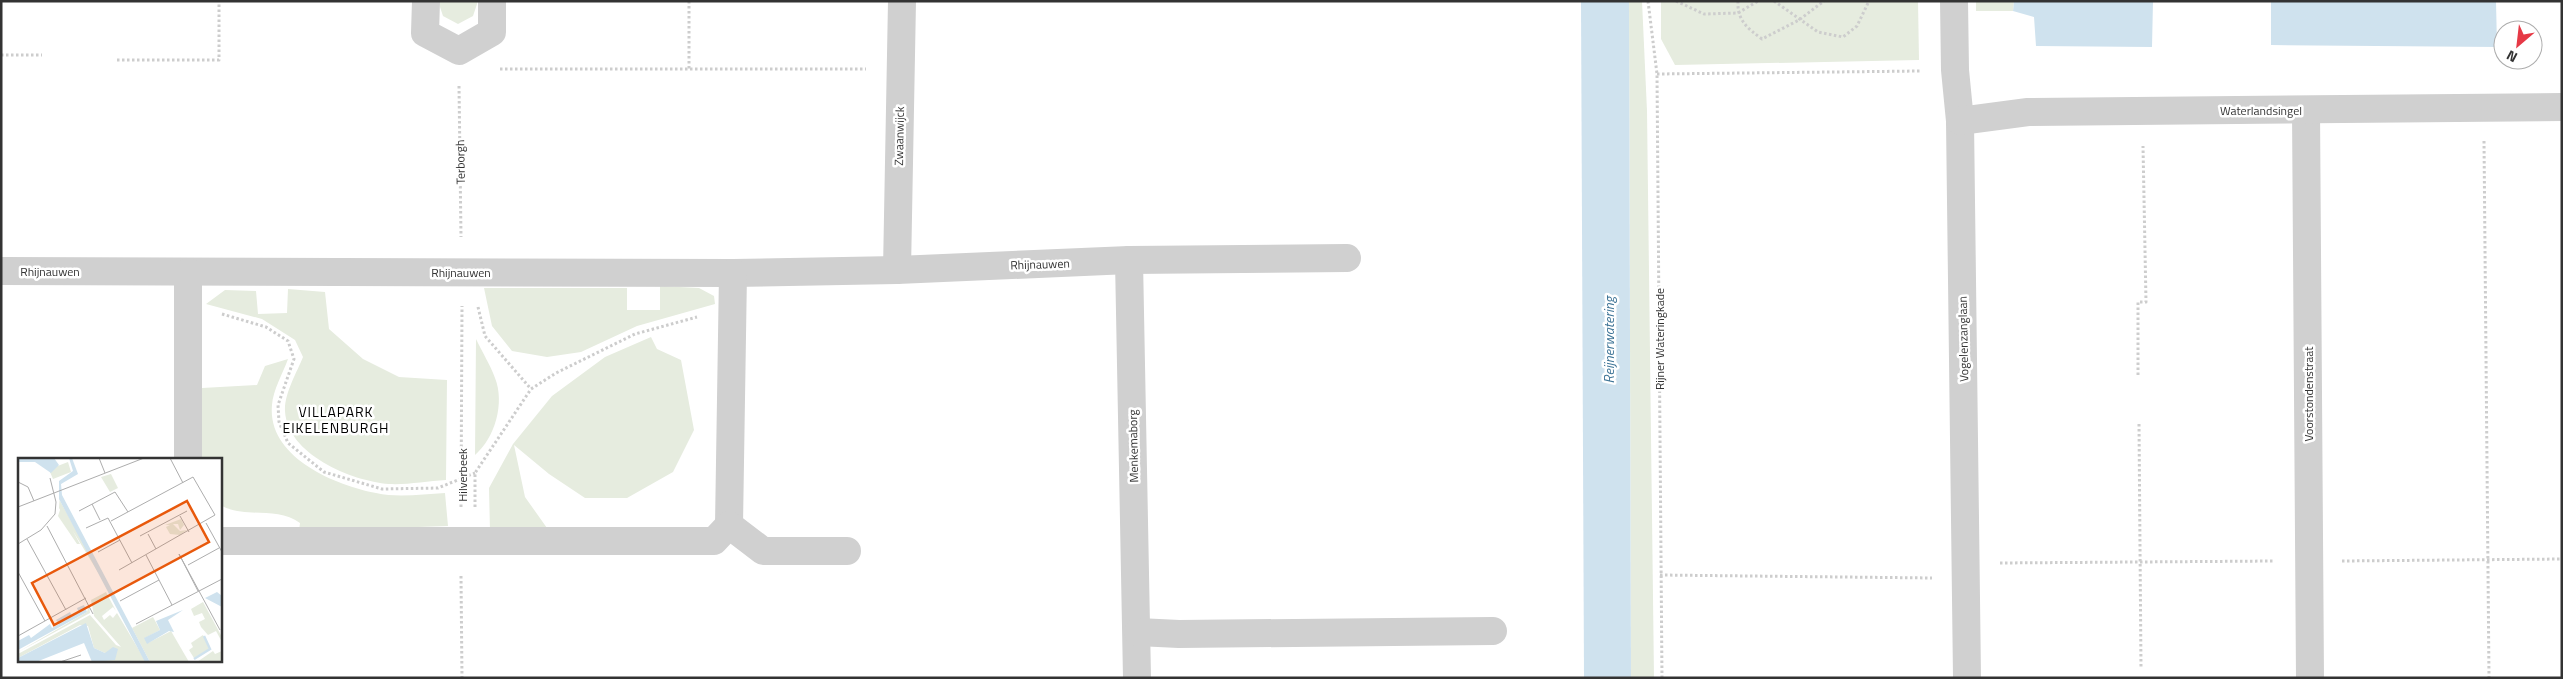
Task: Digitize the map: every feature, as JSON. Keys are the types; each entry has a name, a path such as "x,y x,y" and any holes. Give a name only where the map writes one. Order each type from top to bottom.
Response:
{"street":[{"path":"426,1 425,33 459,51 492,32 492,1"},
{"name":"Zwaanwijck","path":"897,270 902,1"},
{"name":"Vogelenzanglaan","path":"1954,1 1955,70 1960,121 1967,678"},
{"name":"Waterlandsingel","path":"1960,121 2028,112 2562,107"},
{"name":"Voorstondenstraat","path":"2306,110 2310,678"},
{"name":"Rhijnauwen","path":"1,271 733,273 897,270 1129,260 1347,258"},
{"name":"Menkemaborg","path":"1129,260 1138,632 1137,678"},
{"path":"188,272 188,458"},
{"path":"221,541 714,541 729,525 734,307 733,273"},
{"path":"729,525 763,551 847,551"},
{"path":"1138,632 1189,634 1492,630"}],"path":[{"path":"116,60 219,60 219,1"},
{"path":"689,1 689,69"},
{"name":"Rijner Wateringkade","path":"1648,1 1657,74 1662,678"},
{"path":"1676,1 1704,14 1738,13 1758,1"},
{"path":"1738,1 1738,13 1746,27 1762,39 1799,20 1824,1"},
{"path":"1774,1 1818,32 1843,37 1857,26 1869,1"},
{"name":"Terborgh","path":"459,51 466,272"},
{"path":"1,55 42,55"},
{"path":"499,69 900,69"},
{"path":"1657,74 1955,70"},
{"path":"2484,138 2489,678"},
{"path":"2138,375 2138,302 2146,302 2143,143"},
{"path":"466,272 485,336 531,389"},
{"name":"Hilverbeek","path":"462,678 468,542 462,478 466,272"},
{"path":"188,305 266,327 288,341 294,359 278,405 280,422 288,443 324,472 382,489 438,488 476,473"},
{"path":"468,542 476,473 531,389 556,373 635,334 734,307"},
{"path":"2138,424 2140,668"},
{"path":"1660,575 1965,571 2140,562 2562,559"}],"shaded area":[{"path":"438,1 478,1 473,16 458,24 443,16"},
{"path":"1629,1 1642,1 1647,111 1654,678 1631,678"},
{"path":"1661,1 1918,1 1919,60 1675,65 1661,39"},
{"path":"1976,1 2014,1 2013,11 1976,11"},
{"path":"660,286 699,288 714,296 715,304 637,326 581,352 547,357 512,351 492,326 484,288 627,288 627,310 660,310"},
{"path":"288,289 325,292 329,329 363,359 399,377 447,380 446,480 403,484 374,482 340,471 309,452 297,440 288,426 285,411 289,390 303,357 295,340 262,319 206,304 225,290 256,291 258,314 287,313"},
{"path":"651,337 657,349 681,360 694,430 673,472 627,498 585,498 549,474 514,445 525,497 547,528 490,531 489,488 513,444 552,396 605,357"},
{"path":"476,339 495,378 499,398 493,430 482,448 475,455"},
{"path":"288,359 276,388 272,405 273,423 280,440 292,454 307,466 324,475 360,489 393,495 445,493 448,526 299,531 300,523 291,518 281,515 240,511 221,505 221,458 202,458 202,388 257,385 265,366"}],"water":[{"name":"Reijnerwatering","path":"1581,1 1629,1 1631,678 1584,678"},
{"path":"2014,1 2153,1 2152,47 2036,46 2034,17 2013,11"},
{"path":"2271,1 2496,1 2496,20 2493,20 2493,47 2271,45"}],"district":[{"name":"VILLAPARK EIKELENBURGH","path":"336,420"}]}
